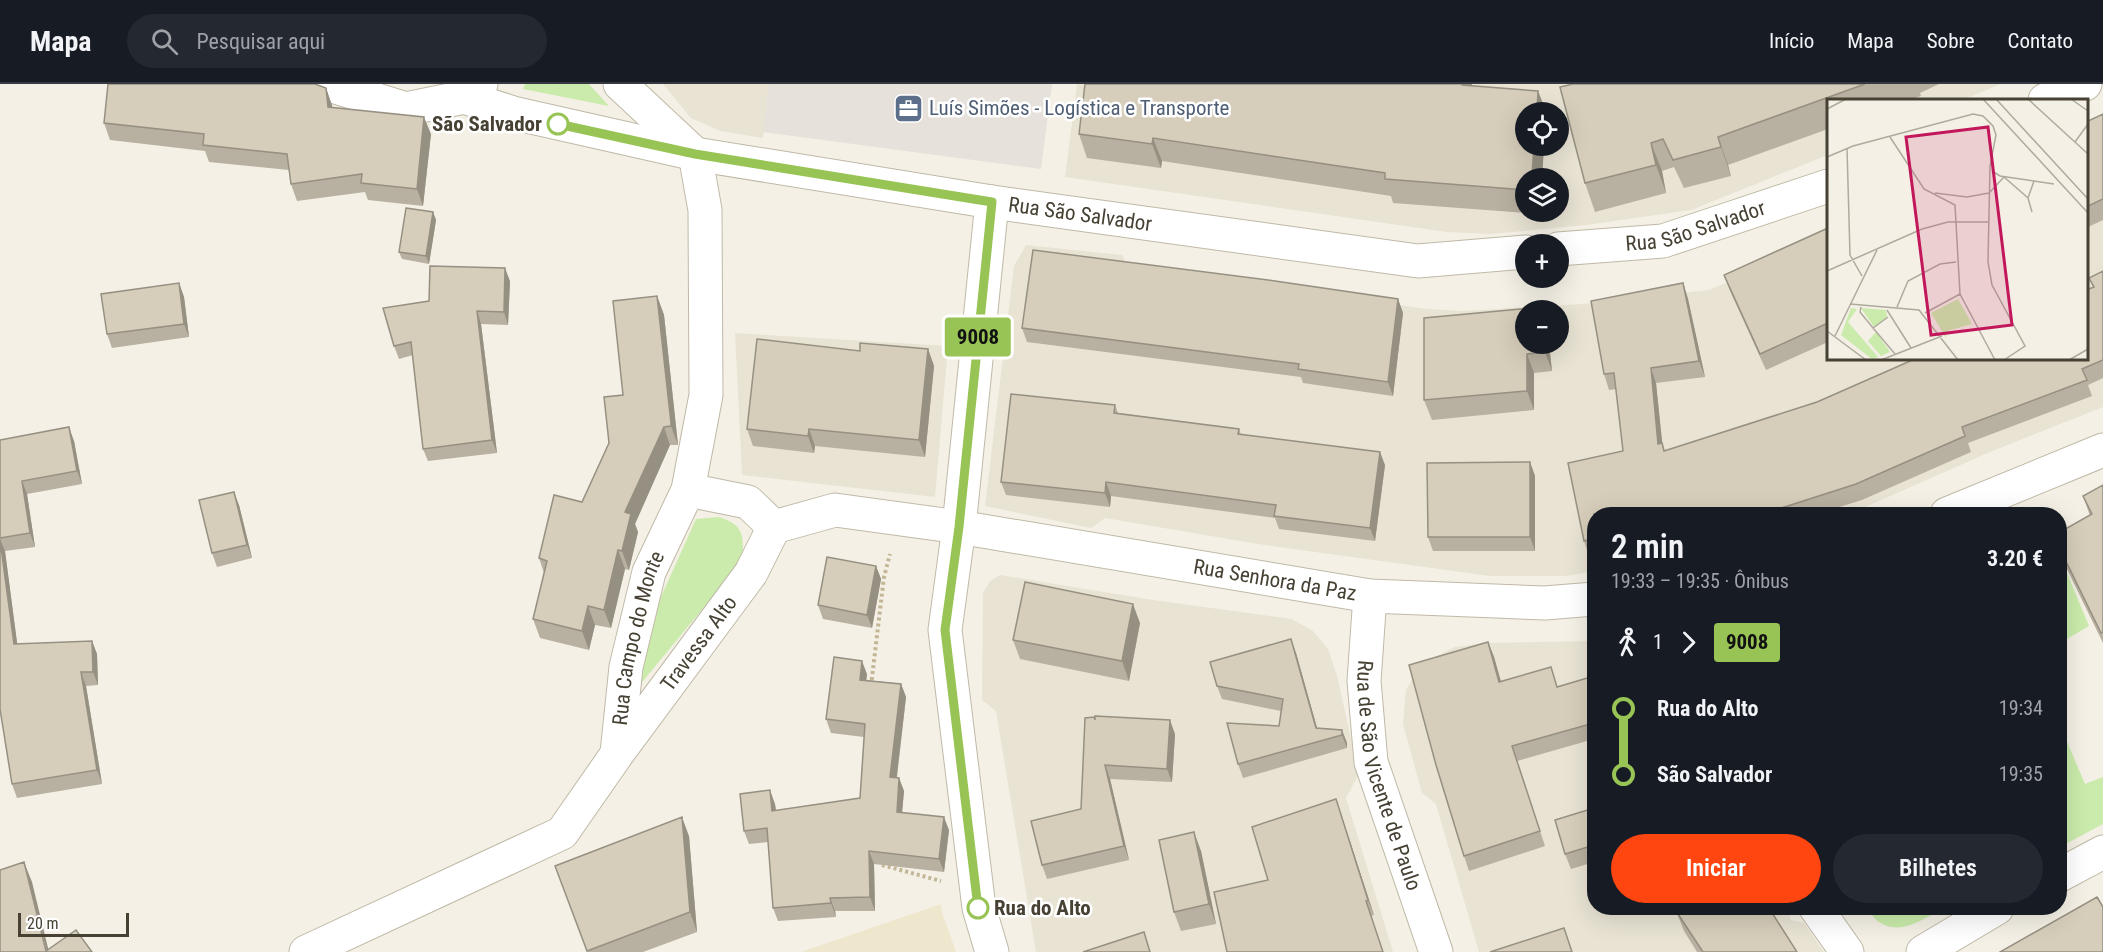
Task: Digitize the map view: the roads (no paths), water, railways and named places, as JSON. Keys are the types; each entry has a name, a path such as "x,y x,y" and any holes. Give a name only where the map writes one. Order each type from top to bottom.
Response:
{"street":[{"path":"326,84 406,109 472,91"},
{"path":"620,84 695,154"},
{"path":"2048,99 2085,84"},
{"name":"Rua São Salvador","path":"472,91 513,113 695,154 992,202 1418,261 1515,253"},
{"name":"Rua Campo do Monte","path":"306,952 562,833 617,754 626,667 649,572 688,490 706,395 705,210 695,154"},
{"name":"Rua São Salvador","path":"1569,248 1663,241 1827,186"},
{"path":"992,202 959,527 945,630 978,908 992,952"},
{"path":"1964,507 2103,450"},
{"path":"688,490 748,502 774,527 835,510 959,527"},
{"name":"Travessa Alto","path":"617,754 751,573 774,527"},
{"name":"Rua Senhora da Paz","path":"959,527 1371,596 1545,603 1587,600"},
{"name":"Rua de São Vicente de Paulo","path":"1371,596 1364,681 1371,762 1436,952"},
{"path":"2067,871 2103,852"},
{"path":"1821,915 1847,952"},
{"path":"1923,952 1985,915"}],"place":[{"name":"Luís Simões - Logística e Transporte","path":"908,108"},
{"name":"São Salvador","path":"558,124"},
{"name":"Rua do Alto","path":"978,908"}]}
